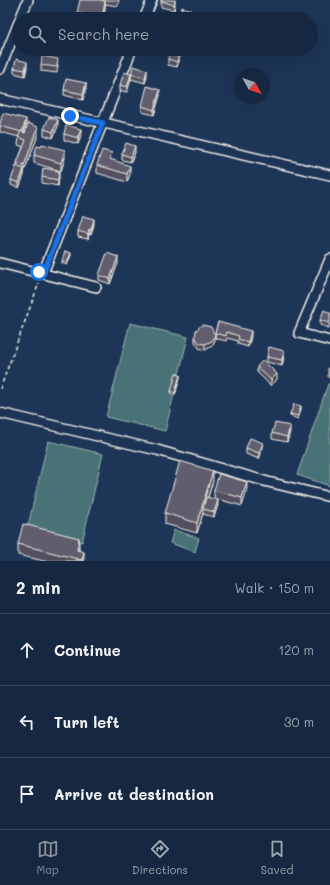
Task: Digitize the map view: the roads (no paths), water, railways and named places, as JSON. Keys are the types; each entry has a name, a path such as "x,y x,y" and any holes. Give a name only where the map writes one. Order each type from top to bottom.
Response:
{"street":[{"path":"23,12 28,0"},
{"path":"147,12 152,0"},
{"path":"0,69 12,39"},
{"path":"43,274 129,56"},
{"path":"0,99 330,175"},
{"path":"330,259 299,333 330,342"},
{"path":"0,263 96,287"},
{"path":"0,413 157,450 268,482 330,497"}]}
